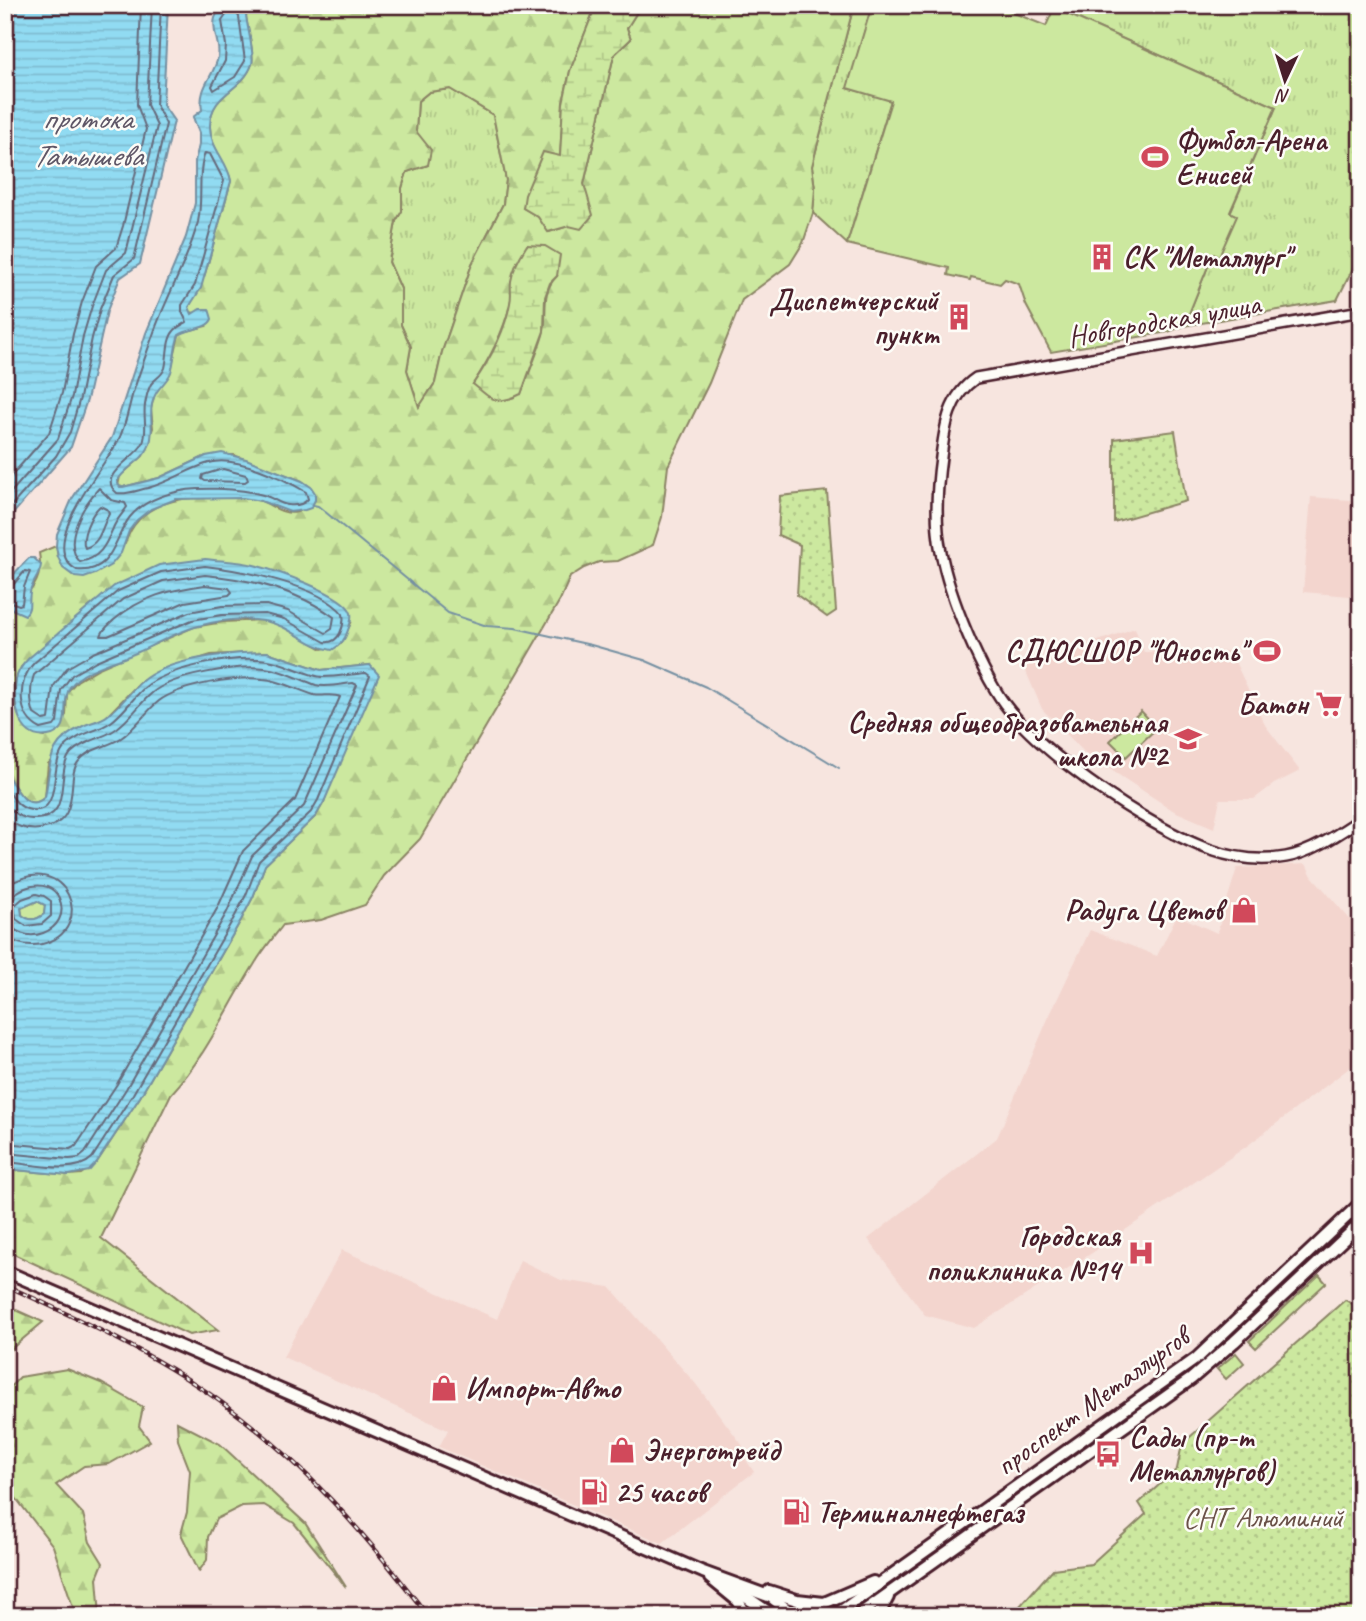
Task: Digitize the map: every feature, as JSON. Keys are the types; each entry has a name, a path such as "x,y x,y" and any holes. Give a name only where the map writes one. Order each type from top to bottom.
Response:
{"main road":[{"name":"проспект Металлургов","path":"834,1616 1197,1358 1361,1203"},
{"name":"проспект Металлургов","path":"857,1616 1191,1379 1361,1223"},
{"path":"5,1271 703,1572 771,1597 795,1616"},
{"path":"703,1572 811,1603 831,1600 887,1578"},
{"path":"703,1572 738,1601 747,1616"},
{"path":"703,1572 743,1594 774,1616"},
{"path":"878,1616 881,1607 895,1589"}],"street":[{"name":"Новгородская улица","path":"1361,311 976,378 956,396 946,424 939,488 941,552 953,592 978,659 1011,713 1029,732 1114,798 1164,829 1217,852 1242,859 1293,855 1332,837 1361,818"}],"shaded area":[{"path":"1311,497 1361,501 1361,597 1303,592"},
{"name":"Средняя общеобразовательная школа №2","path":"1135,628 1144,652 1230,651 1265,725 1300,771 1274,784 1254,799 1220,799 1214,828 1174,811 1085,753 1042,709 1024,667"},
{"path":"1306,864 1312,876 1361,932 1361,1059 1247,1146 1092,1253 974,1328 925,1315 868,1239 997,1138 1047,1021 1090,930 1157,956 1177,915 1217,933 1237,868"},
{"path":"342,1250 497,1319 520,1260 561,1280 610,1287 695,1383 743,1446 739,1449 754,1472 662,1543 439,1447 448,1430 283,1357"}],"green space":[{"path":"217,5 596,5 570,71 563,103 560,157 523,208 538,217 549,232 569,226 584,184 614,55 631,39 627,28 637,12 637,5 854,5 812,166 815,189 813,213 803,243 790,264 742,300 709,383 668,466 662,517 653,545 618,561 599,562 570,577 560,600 420,839 384,876 365,905 321,920 283,925 257,960 195,1064 171,1094 101,1238 218,1330 189,1335 5,1250 5,1169 69,1175 81,1174 97,1162 140,1097 241,920 265,865 316,816 324,802 370,665 321,670 267,652 211,655 163,670 140,682 105,718 82,727 48,764 45,797 32,803 22,796 5,773 5,606 10,608 34,586 39,571 39,553 56,546 58,557 125,544 140,519 162,504 189,498 240,498 261,501 292,513 302,510 315,500 313,491 302,481 234,455 206,456 159,478 118,486 120,476 143,456 153,428 151,409 156,389 170,374 179,335 206,326 195,313 189,312 189,307 205,274 231,181 212,140 210,125 216,105 248,73 253,59 246,15 222,8 219,11","holes":["450,89 493,115 506,180 503,204 472,264 442,352 435,383 419,407 407,370 411,347 401,325 401,289 389,262 396,221 402,211 402,188 407,172 428,165 431,150 416,131 418,101 429,92","517,262 557,276 548,290 543,335 521,394 473,384 504,326","95,602 351,623 341,644 322,649 281,625 263,620 194,627 99,668 77,681 67,692 66,715 45,737 34,733 20,719 15,699 21,667"]},
{"path":"596,5 637,5 637,12 627,28 631,39 614,55 584,184 593,215 581,229 569,226 548,232 538,217 523,208 525,195 543,152 560,156 563,103 570,71"},
{"path":"854,5 872,5 848,88 891,100 847,244 813,213 815,189 812,166"},
{"path":"872,5 994,5 1046,26 1054,8 1276,107 1230,212 1237,216 1219,257 1213,254 1184,326 1168,332 1051,352 1026,305 1019,284 1005,279 1000,284 948,275 949,268 847,244 891,101 847,88"},
{"path":"1055,5 1361,5 1361,252 1337,300 1184,326 1213,254 1219,256 1236,215 1230,213 1276,107 1054,8"},
{"path":"450,89 493,115 506,180 503,204 472,264 442,352 435,383 419,408 407,370 411,347 401,325 401,289 389,262 396,221 402,211 402,188 407,172 428,165 416,131 418,101 429,92"},
{"path":"527,245 545,246 560,255 557,276 550,283 545,297 544,331 521,394 501,401 473,384 500,335 511,300 513,271"},
{"path":"1175,431 1186,501 1114,522 1114,439"},
{"path":"827,491 836,611 827,617 797,595 800,545 778,535 780,496"},
{"path":"1141,711 1157,728 1126,757 1110,741"},
{"path":"37,901 45,905 44,914 33,919 22,915 21,908"},
{"path":"1319,1275 1326,1283 1256,1348 1249,1341"},
{"name":"СНТ Алюминий","path":"1345,1300 1361,1309 1361,1616 1011,1616 1053,1569 1091,1564 1146,1514 1139,1503 1177,1469 1182,1444"},
{"path":"5,1305 43,1322 5,1354"},
{"path":"1236,1353 1244,1363 1226,1379 1217,1369"},
{"path":"67,1369 101,1383 143,1407 139,1426 150,1441 109,1464 84,1466 56,1485 83,1514 90,1542 103,1563 97,1578 100,1616 76,1616 53,1546 5,1484 5,1392 20,1377"},
{"path":"177,1422 220,1444 305,1523 346,1587 294,1523 264,1505 242,1506 216,1519 208,1537 207,1560 199,1571 181,1534 187,1512 190,1471 178,1440"}],"water":[{"name":"протока Татышева","path":"5,5 168,5 163,105 174,121 140,264 120,278 107,311 87,400 71,447 5,523"},
{"path":"231,5 244,9 253,59 248,73 216,105 210,125 212,140 231,181 201,288 189,307 192,314 200,309 209,309 212,319 206,325 179,335 171,372 156,393 152,404 152,436 149,446 117,482 123,487 159,478 206,456 222,453 246,459 302,481 311,487 315,500 311,508 290,512 261,501 243,498 176,499 151,509 137,520 129,531 121,553 111,565 84,578 75,577 63,568 58,557 57,534 72,499 112,437 146,333 186,237 195,203 195,161 199,145 199,133 193,117 202,110 202,94 218,57 215,18 221,9"},
{"path":"29,558 34,558 41,565 31,589 29,608 25,615 5,606 5,583"},
{"path":"205,559 263,568 292,577 336,598 351,613 344,639 332,650 314,645 282,627 264,621 220,621 203,625 101,666 76,680 67,694 64,723 56,733 38,736 24,726 16,708 15,689 18,674 29,658 114,586 159,565"},
{"path":"267,652 321,670 370,665 379,675 324,802 316,816 265,865 241,920 140,1097 97,1162 89,1171 69,1175 5,1169 5,773 26,800 38,802 45,797 52,755 62,740 83,726 105,717 133,689 154,673 169,666 202,658","holes":["37,901 45,905 44,914 39,918 30,919 22,915 21,908"]}],"waterway":[{"path":"313,505 318,506 448,613 487,626 515,628 644,660 706,687 839,768"}],"railway":[{"path":"5,1285 88,1324 170,1368 251,1425 332,1501 428,1616"}],"place":[{"name":"Футбол-Арена Енисей","path":"1155,157"},
{"name":"СК \"Металлург\"","path":"1102,257"},
{"name":"Диспетчерский пункт","path":"959,317"},
{"name":"СДЮСШОР \"Юность\"","path":"1267,651"},
{"name":"Батон","path":"1329,704"},
{"name":"Средняя общеобразовательная школа №2","path":"1188,739"},
{"name":"Радуга Цветов","path":"1244,910"},
{"name":"Городская поликлиника №14","path":"1141,1253"},
{"name":"Импорт-Авто","path":"444,1388"},
{"name":"Энерготрейд","path":"622,1450"},
{"name":"Сады (пр-т Металлургов)","path":"1108,1454"},
{"name":"25 часов","path":"594,1492"},
{"name":"Терминалнефтегаз","path":"796,1512"}]}
